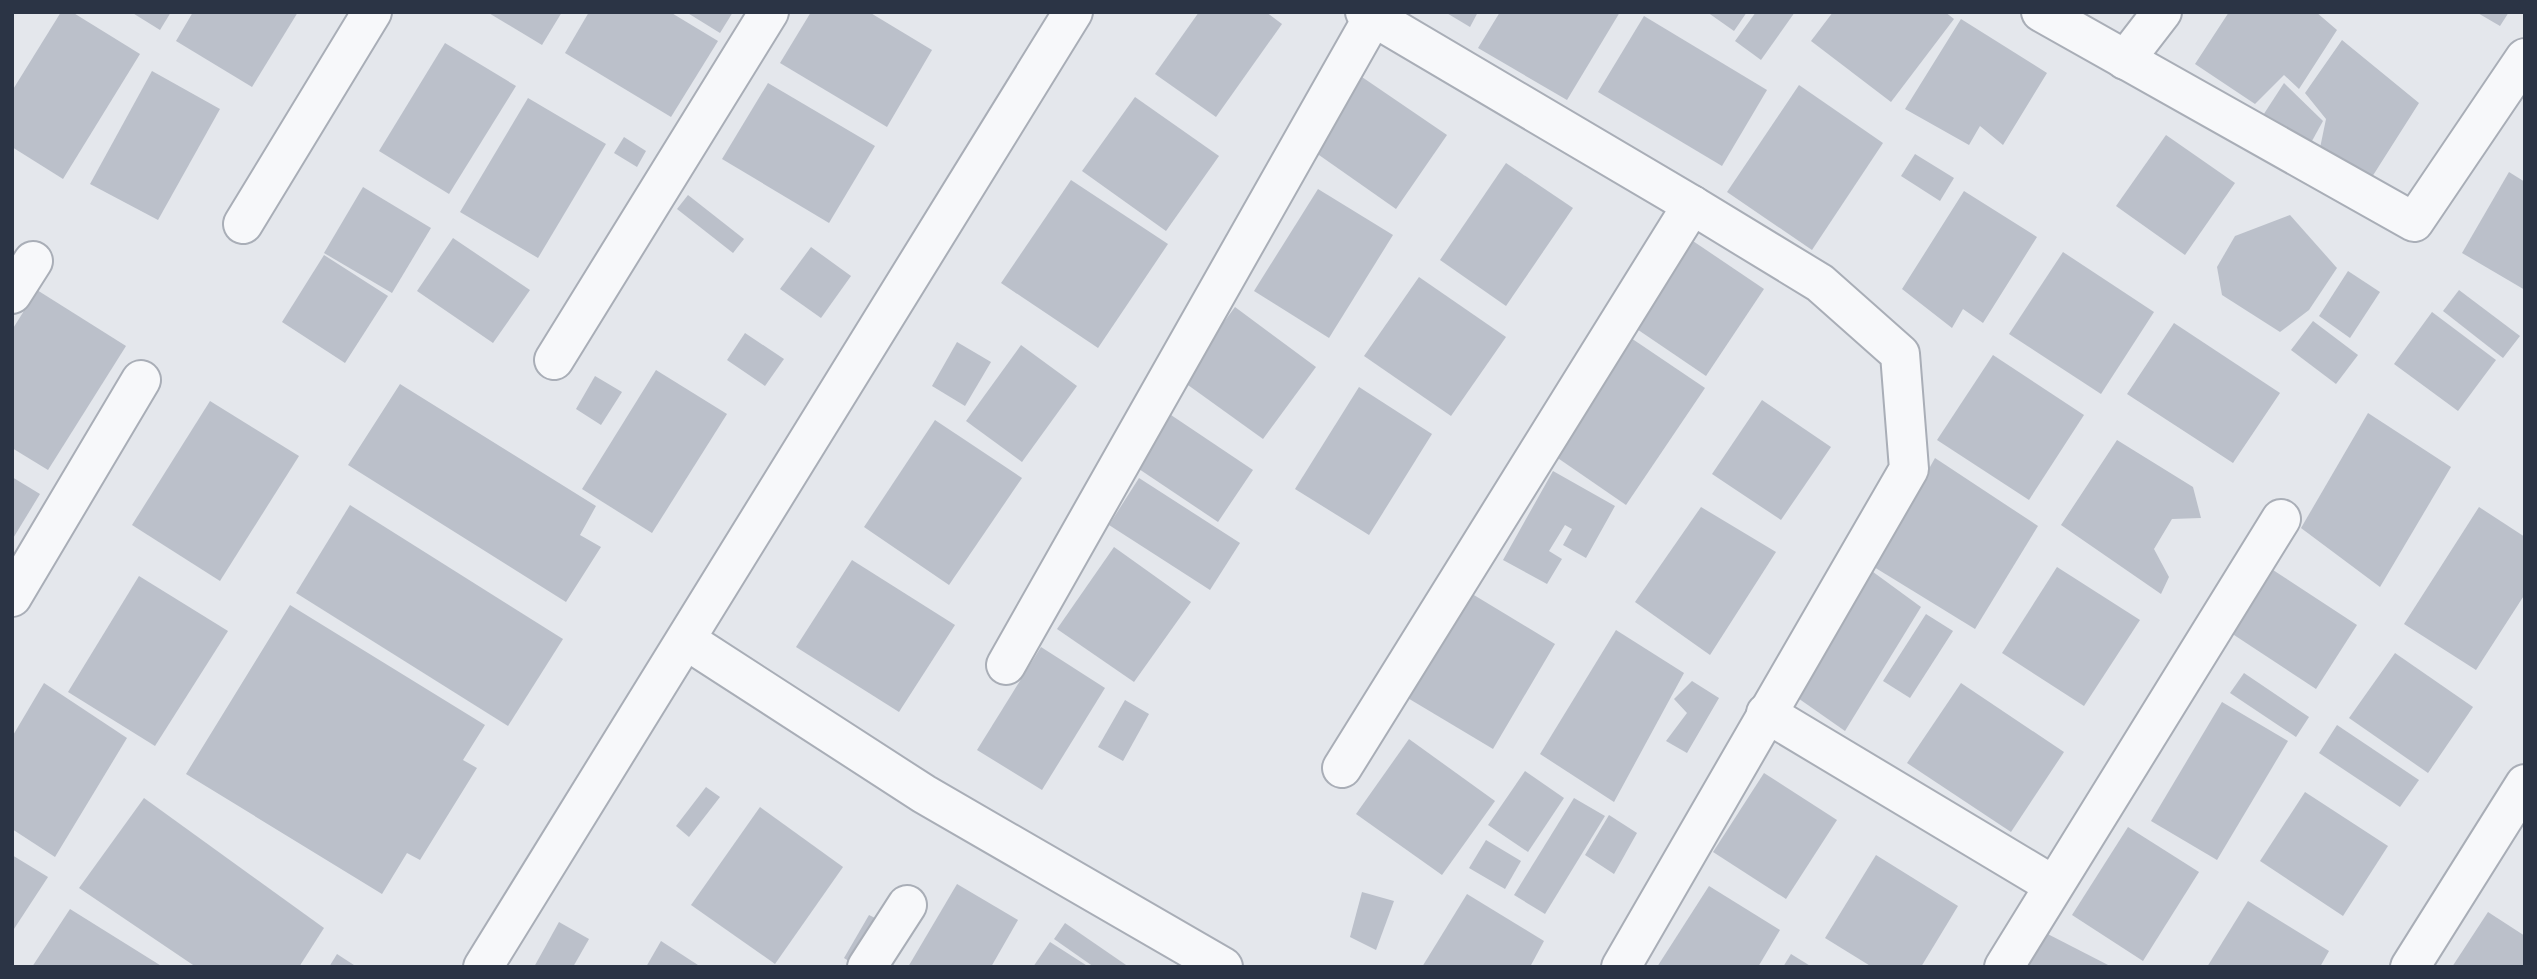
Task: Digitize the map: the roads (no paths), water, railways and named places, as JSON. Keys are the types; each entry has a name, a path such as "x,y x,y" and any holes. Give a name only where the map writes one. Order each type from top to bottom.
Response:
{"street":[{"path":"243,224 372,12"},
{"path":"554,360 769,12"},
{"path":"483,967 1073,12"},
{"path":"2041,12 2414,222 2525,58"},
{"path":"2125,60 2162,12"},
{"path":"1006,665 1369,15 1820,283 1900,354 1909,469 1621,967"},
{"path":"1342,768 1692,205"},
{"path":"12,294 33,261"},
{"path":"12,597 141,380"},
{"path":"2004,967 2281,519"},
{"path":"686,640 924,794 1223,967"},
{"path":"1766,713 2053,885"},
{"path":"2410,967 2525,784"},
{"path":"867,967 907,905"}]}
